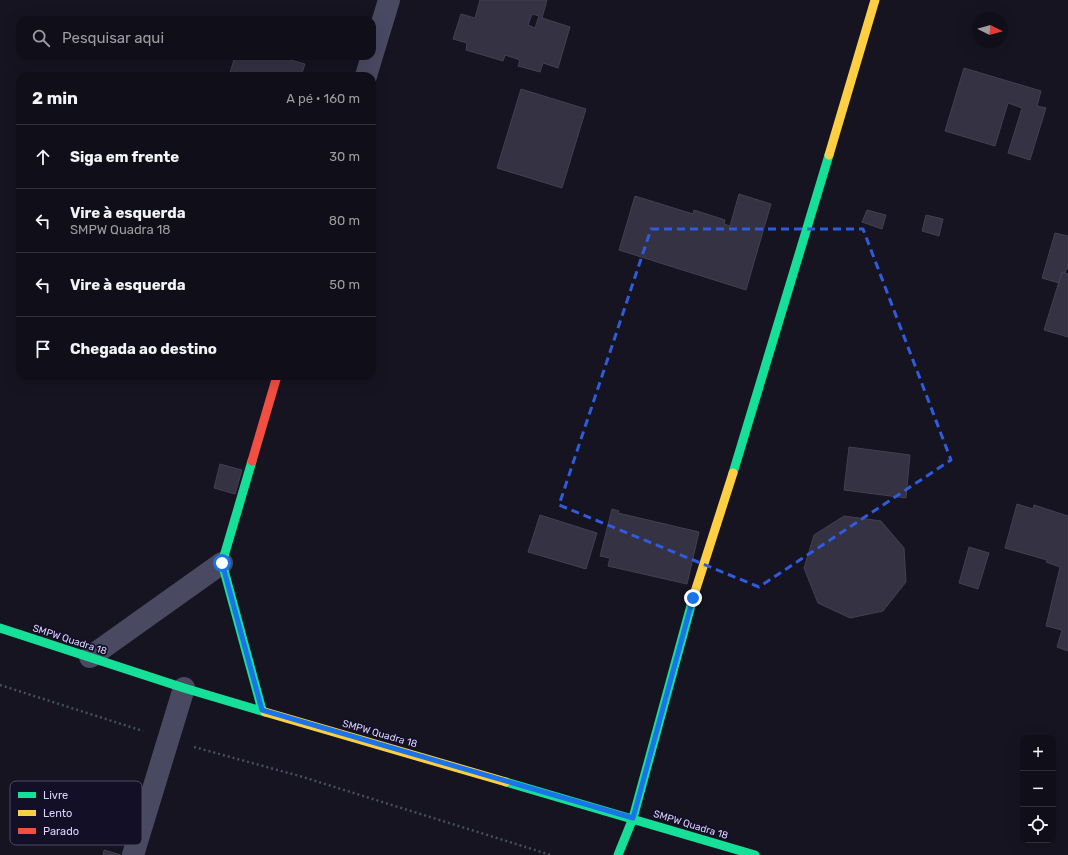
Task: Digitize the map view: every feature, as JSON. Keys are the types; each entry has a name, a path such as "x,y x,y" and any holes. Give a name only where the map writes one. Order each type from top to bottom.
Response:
{"street":[{"path":"376,42 388,0"},
{"path":"618,855 633,818 693,598 731,481 875,0"},
{"path":"367,72 371,60"},
{"path":"262,710 222,563 276,380"},
{"path":"90,658 222,563"},
{"name":"SMPW Quadra 18","path":"0,628 184,688 633,818 755,855"},
{"path":"142,823 184,688"},
{"path":"132,855 135,845"}],"path":[{"path":"0,685 168,739 303,777 551,855"}],"highlighted area":[{"path":"651,229 863,229 951,460 759,587 559,505"}],"building":[{"path":"480,0 547,0 542,18 570,27 558,68 543,63 540,72 518,66 520,60 505,55 503,61 466,50 467,43 453,39 461,14 475,18","holes":["532,14 539,16 535,28 528,25"]},
{"path":"234,60 290,60 305,64 302,72 230,72"},
{"path":"964,68 1041,91 1037,106 1046,108 1030,160 1008,153 1022,108 1008,103 995,146 945,131"},
{"path":"521,89 586,109 562,188 497,168"},
{"path":"739,194 771,204 746,290 619,250 635,196 693,214 694,210 725,220 724,224 730,226"},
{"path":"867,210 886,215 882,229 862,222"},
{"path":"926,215 943,219 939,236 922,231"},
{"path":"1055,233 1068,236 1068,269 1066,269 1065,273 1062,272 1059,283 1042,278"},
{"path":"1062,272 1068,274 1068,337 1044,330"},
{"path":"849,447 910,455 906,498 844,490"},
{"path":"220,464 242,470 235,494 214,488"},
{"path":"1017,504 1033,509 1034,505 1068,516 1068,651 1057,647 1062,630 1046,626 1060,567 1046,562 1047,560 1005,548"},
{"path":"612,509 619,511 618,513 699,532 687,584 608,566 610,558 600,556"},
{"path":"540,515 597,533 586,569 528,552"},
{"path":"844,516 881,521 904,548 906,582 883,611 850,618 818,603 804,568 814,535"},
{"path":"969,547 989,553 978,589 959,583"},
{"path":"104,850 121,855 103,855"}],"traffic: fast":[{"path":"733,473 829,155"},
{"path":"252,461 222,563 262,710"},
{"path":"618,855 633,818 693,598"},
{"path":"0,628 184,688 265,712"},
{"path":"506,782 755,855"}],"traffic: slow":[{"path":"829,155 875,0"},
{"path":"693,598 733,473"},
{"path":"265,712 506,782"}],"traffic: jam":[{"path":"252,461 276,380"}],"route":[{"path":"222,563 262,710 633,818 693,598"}]}
